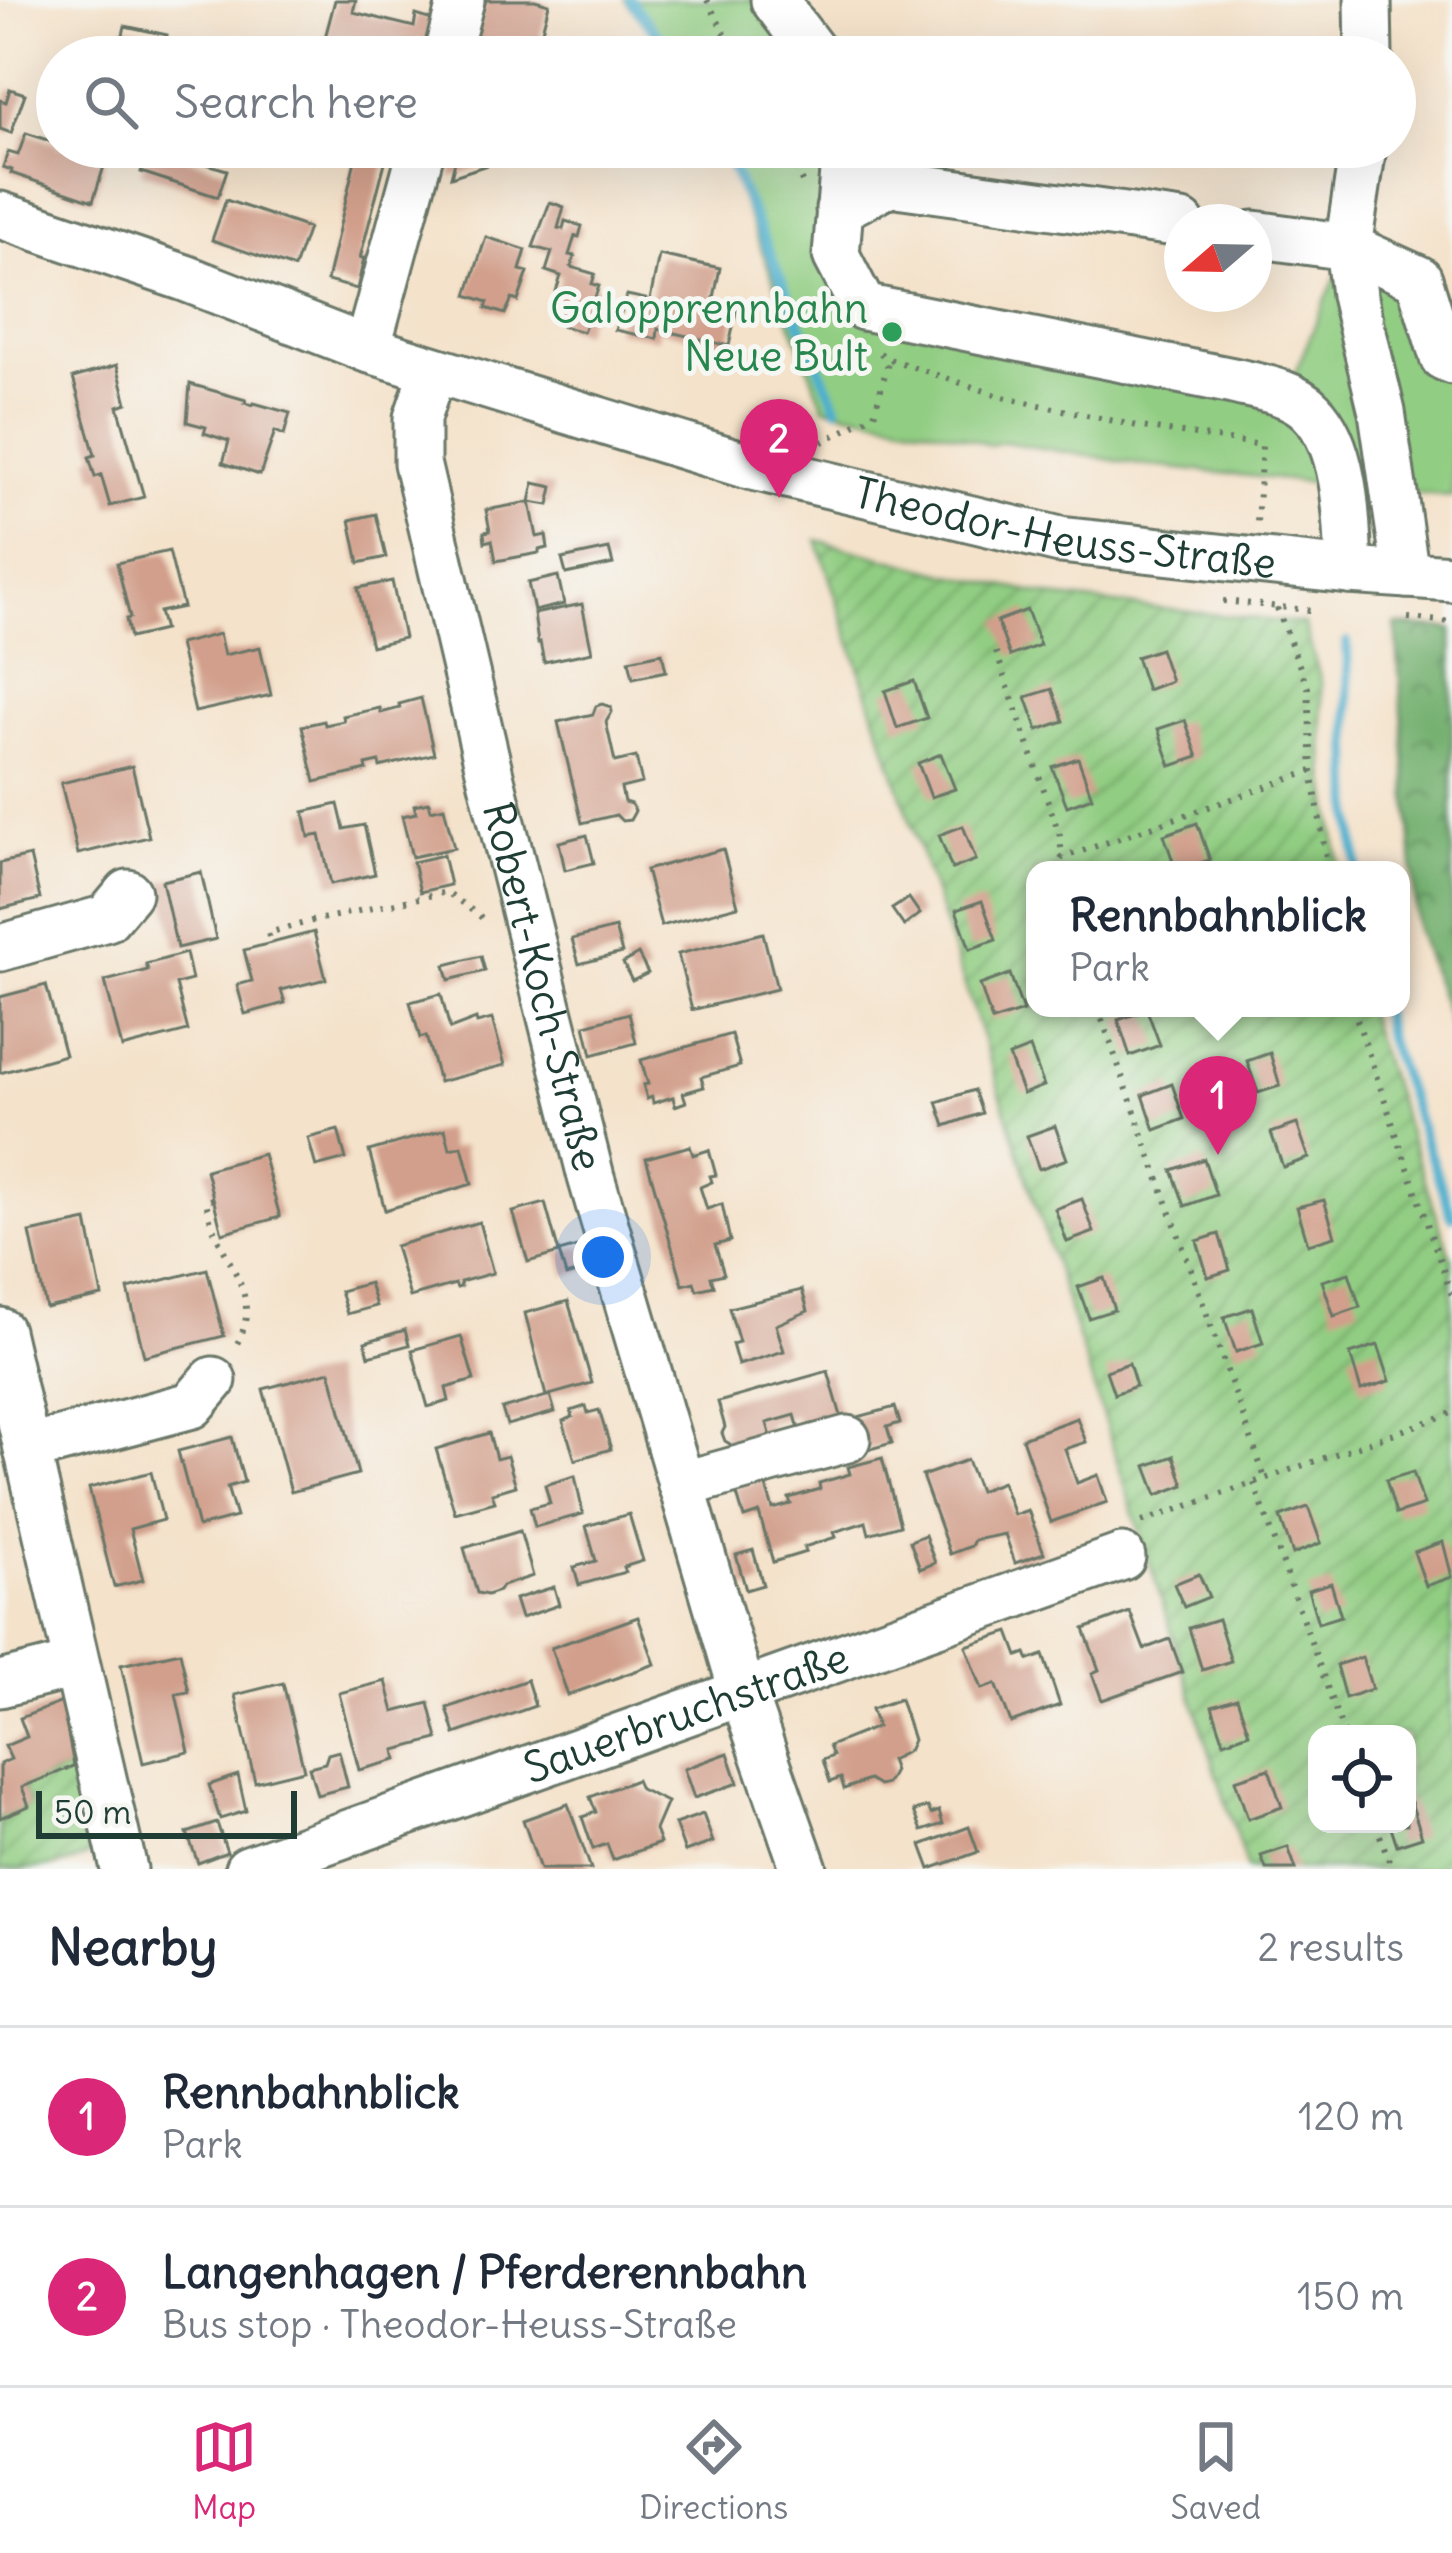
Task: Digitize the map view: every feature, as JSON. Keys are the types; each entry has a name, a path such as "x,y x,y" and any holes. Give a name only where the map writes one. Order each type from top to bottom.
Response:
{"street":[{"path":"451,36 460,0"},
{"path":"774,0 801,36"},
{"path":"1367,0 1368,36"},
{"path":"367,349 416,168"},
{"path":"836,168 822,200 836,255 863,307 1233,380 1286,395 1310,410 1338,464 1346,498 1349,572"},
{"path":"1360,168 1348,248 1354,296 1382,412 1406,575"},
{"path":"822,200 889,183 1164,221"},
{"name":"Theodor-Heuss-Straße","path":"0,214 185,278 367,349 767,470 1060,540 1349,572 1452,578"},
{"path":"1272,237 1348,248 1419,278 1443,358 1452,361"},
{"name":"Robert-Koch-Straße","path":"433,371 418,418 416,463 536,958 591,1177 742,1694 804,1869"},
{"path":"0,948 107,918 128,893"},
{"path":"0,1331 124,1869"},
{"path":"27,1449 192,1405 214,1380"},
{"path":"681,1485 847,1439"},
{"name":"Sauerbruchstraße","path":"248,1869 1122,1556"},
{"path":"0,1684 75,1665"}],"path":[{"path":"707,0 726,36"},
{"path":"800,168 822,200"},
{"path":"874,349 889,359 1003,397 1142,427 1262,446 1254,560"},
{"path":"767,470 874,416 889,359"},
{"path":"1277,608 1309,688 1312,771 1327,861"},
{"path":"996,652 1060,836 1062,858"},
{"path":"1060,861 1312,771"},
{"path":"269,937 268,933 311,921 447,892 536,958"},
{"path":"1101,1017 1265,1478"},
{"path":"1356,1017 1452,1296"},
{"path":"213,1199 206,1201 213,1228 239,1274 247,1308 242,1335 214,1380"},
{"path":"1122,1556 1142,1523 1452,1413"},
{"path":"1254,1482 1341,1725"},
{"path":"1379,1833 1391,1869"}],"green space":[{"path":"625,0 774,0 801,36 655,36"},
{"name":"Galopprennbahn Neue Bult","path":"729,168 847,168 863,307 1286,394 1348,247 1419,279 1452,361 1452,497 1142,465 1005,442 989,445 824,407"},
{"path":"817,540 1059,598 1304,624 1321,681 1325,768 1339,861 1026,861 1026,1017 1368,1017 1452,1259 1452,1869 1247,1869 987,1052"},
{"path":"1396,625 1452,629 1452,1031 1417,929"},
{"path":"74,1766 90,1853 60,1865 0,1869 0,1818 29,1806 22,1787"}],"building":[{"path":"335,0 356,0 353,12 414,27 416,15 432,20 429,31 435,32 434,36 325,36"},
{"path":"486,0 549,4 541,36 476,36"},
{"path":"125,26 167,35 167,36 123,36"},
{"path":"10,89 25,94 11,133 0,129 0,100 6,102"},
{"path":"26,133 36,136 36,168 103,168 93,201 3,167 8,152 18,155"},
{"path":"142,168 227,170 218,197 141,172"},
{"path":"353,168 384,168 360,258 364,258 357,289 327,281"},
{"path":"453,168 478,168 451,177"},
{"path":"226,200 308,228 294,268 212,240"},
{"path":"550,202 564,207 558,228 563,229 565,221 582,226 569,255 575,256 571,267 595,274 592,284 599,286 593,316 589,315 583,332 548,316 561,276 546,271 552,252 533,247"},
{"path":"486,237 526,250 520,270 528,272 518,301 512,299 505,314 467,295"},
{"path":"659,255 720,268 714,298 738,303 729,346 658,329 657,339 615,330 627,295 650,300"},
{"path":"117,365 127,403 118,406 144,497 110,506 101,475 95,477 89,457 95,455 73,378"},
{"path":"190,384 290,413 284,435 275,431 260,475 223,463 229,441 187,422"},
{"path":"534,483 553,487 549,505 530,502"},
{"path":"530,502 537,537 546,535 548,548 496,561 492,540 485,542 484,532 490,531 486,510"},
{"path":"376,514 386,557 359,563 350,520"},
{"path":"609,549 613,564 566,574 562,559"},
{"path":"169,551 183,607 159,612 164,630 130,638 117,563"},
{"path":"558,576 564,604 534,611 528,583"},
{"path":"392,581 404,638 371,646 358,588"},
{"path":"582,604 592,652 544,662 534,614"},
{"path":"1027,610 1040,645 1010,656 997,621"},
{"path":"219,634 224,655 260,647 271,695 195,712 179,644"},
{"path":"1160,649 1171,681 1147,690 1136,657"},
{"path":"662,653 666,671 633,678 629,660"},
{"path":"914,681 927,718 897,728 885,691"},
{"path":"1052,689 1064,721 1038,730 1026,697"},
{"path":"421,698 434,754 380,767 379,762 366,765 367,770 315,782 302,726 344,721 343,716 380,708 381,713"},
{"path":"602,704 611,707 606,722 615,762 636,757 642,783 621,788 624,802 635,811 630,820 622,821 616,815 582,823 558,722 593,714"},
{"path":"1185,720 1198,757 1171,766 1158,729"},
{"path":"941,754 955,789 931,797 918,763"},
{"path":"1078,758 1092,797 1067,806 1052,767"},
{"path":"132,766 149,837 78,854 61,783"},
{"path":"429,802 431,810 444,807 454,848 412,857 402,816 416,813 414,805"},
{"path":"338,804 344,829 364,825 375,874 331,884 320,835 309,837 304,812"},
{"path":"1197,823 1210,860 1173,861 1164,835"},
{"path":"963,826 976,860 952,869 939,835"},
{"path":"587,835 594,863 565,870 559,842"},
{"path":"723,849 738,906 661,926 646,870"},
{"path":"443,855 450,885 420,892 413,862"},
{"path":"30,856 40,899 0,909 0,863"},
{"path":"201,872 216,939 177,948 162,881"},
{"path":"909,898 920,914 904,926 892,909"},
{"path":"982,901 996,940 970,949 956,910"},
{"path":"615,928 622,953 579,964 572,939"},
{"path":"314,932 326,979 281,990 285,1003 245,1014 237,985 252,981 244,950"},
{"path":"763,933 777,989 692,1010 678,954"},
{"path":"186,953 192,980 176,984 188,1031 122,1048 105,981 148,970 146,964"},
{"path":"638,954 648,973 632,981 623,963"},
{"path":"481,956 485,971 449,980 445,965"},
{"path":"1010,974 1023,1011 992,1021 980,985"},
{"path":"46,985 65,1055 0,1073 0,997"},
{"path":"441,994 450,1029 476,1019 477,1023 492,1019 505,1065 439,1082 410,1002"},
{"path":"629,1013 636,1043 592,1055 585,1025"},
{"path":"1150,1017 1160,1045 1130,1056 1118,1020"},
{"path":"731,1034 740,1066 701,1077 704,1087 683,1093 686,1102 675,1106 673,1097 653,1103 652,1097 647,1099 641,1060"},
{"path":"1030,1048 1044,1086 1023,1094 1009,1056"},
{"path":"1270,1053 1280,1086 1258,1093 1247,1061"},
{"path":"1172,1084 1184,1119 1155,1130 1143,1095"},
{"path":"974,1090 982,1113 945,1126 937,1102"},
{"path":"1297,1124 1309,1158 1283,1167 1271,1133"},
{"path":"1055,1126 1067,1159 1039,1169 1027,1136"},
{"path":"445,1129 450,1149 462,1146 472,1184 385,1210 369,1151"},
{"path":"338,1130 346,1159 316,1167 308,1138"},
{"path":"690,1146 693,1155 709,1150 716,1175 700,1187 707,1209 722,1204 730,1241 715,1245 724,1274 711,1277 714,1286 697,1290 694,1282 683,1285 646,1158"},
{"path":"263,1154 280,1217 222,1233 206,1170"},
{"path":"1204,1159 1216,1195 1185,1206 1172,1170"},
{"path":"1082,1199 1094,1232 1067,1242 1055,1209"},
{"path":"1324,1200 1335,1236 1308,1244 1297,1207"},
{"path":"545,1203 559,1253 528,1262 513,1212"},
{"path":"87,1221 102,1296 46,1308 30,1233"},
{"path":"479,1222 493,1273 460,1282 461,1287 455,1284 410,1297 395,1246"},
{"path":"1219,1234 1230,1270 1208,1277 1197,1241"},
{"path":"584,1245 590,1269 566,1276 559,1252"},
{"path":"207,1269 224,1336 144,1356 128,1289"},
{"path":"1349,1273 1360,1307 1334,1316 1322,1281"},
{"path":"1104,1278 1114,1310 1089,1318 1078,1287"},
{"path":"369,1283 376,1306 347,1314 340,1291"},
{"path":"802,1290 808,1311 776,1325 784,1351 738,1365 732,1344 739,1342 729,1308"},
{"path":"568,1301 592,1383 546,1396 525,1313"},
{"path":"1252,1308 1263,1343 1236,1352 1224,1317"},
{"path":"405,1330 409,1345 369,1356 365,1342"},
{"path":"461,1336 474,1380 446,1388 449,1401 428,1407 412,1350"},
{"path":"1378,1345 1390,1381 1361,1390 1350,1354"},
{"path":"1129,1363 1136,1386 1114,1394 1106,1371"},
{"path":"330,1371 358,1474 291,1492 263,1389"},
{"path":"828,1371 843,1423 801,1436 795,1415 767,1423 773,1444 731,1448 725,1441 718,1402"},
{"path":"550,1395 555,1412 507,1425 502,1409"},
{"path":"586,1406 588,1413 599,1410 611,1449 575,1460 563,1421 573,1417 571,1411"},
{"path":"895,1407 900,1423 887,1427 892,1443 863,1451 854,1418"},
{"path":"1077,1418 1086,1442 1065,1449 1077,1483 1098,1475 1107,1502 1051,1522 1022,1438"},
{"path":"489,1433 496,1459 507,1456 516,1486 492,1493 495,1502 455,1513 436,1449"},
{"path":"232,1437 244,1482 227,1487 236,1517 198,1527 178,1451"},
{"path":"1174,1456 1184,1485 1157,1495 1146,1466"},
{"path":"882,1458 900,1525 869,1534 866,1522 804,1547 806,1552 773,1562 759,1513 744,1518 735,1488 764,1480 773,1509 791,1504 789,1498 820,1489 819,1483 850,1474 848,1467"},
{"path":"967,1460 979,1491 1002,1482 1014,1515 1028,1510 1044,1553 1015,1563 1005,1534 974,1540 971,1546 950,1554 922,1476"},
{"path":"151,1472 163,1520 130,1529 143,1580 114,1587 89,1488"},
{"path":"1413,1472 1424,1505 1396,1514 1386,1480"},
{"path":"575,1476 583,1514 535,1527 530,1508 550,1503 545,1485"},
{"path":"1308,1507 1321,1543 1293,1554 1280,1517"},
{"path":"629,1514 643,1561 623,1567 625,1572 579,1585 574,1567 596,1561 586,1526"},
{"path":"520,1531 533,1576 487,1595 477,1593 464,1548"},
{"path":"925,1535 935,1563 920,1569 910,1541"},
{"path":"1443,1542 1452,1577 1426,1586 1414,1552"},
{"path":"753,1550 763,1585 746,1590 736,1555"},
{"path":"1199,1574 1209,1597 1184,1607 1174,1584"},
{"path":"1331,1583 1341,1616 1318,1623 1308,1590"},
{"path":"554,1587 559,1605 521,1618 515,1599"},
{"path":"1130,1612 1144,1649 1170,1639 1182,1672 1102,1700 1092,1673 1099,1670 1084,1629"},
{"path":"638,1617 655,1664 568,1695 551,1648"},
{"path":"1218,1619 1231,1661 1202,1670 1189,1628"},
{"path":"1009,1632 1018,1656 1026,1653 1029,1660 1043,1655 1060,1705 1011,1723 996,1684 982,1689 966,1646"},
{"path":"180,1652 189,1692 176,1694 189,1752 143,1763 121,1665"},
{"path":"1362,1657 1372,1689 1345,1698 1336,1665"},
{"path":"527,1680 535,1706 455,1734 447,1708"},
{"path":"386,1681 394,1712 429,1703 438,1739 395,1750 397,1760 359,1770 339,1693"},
{"path":"283,1683 304,1770 255,1782 235,1695"},
{"path":"1237,1698 1249,1733 1224,1742 1212,1706"},
{"path":"900,1699 913,1740 908,1751 890,1760 894,1771 887,1784 879,1786 869,1780 844,1789 841,1778 830,1782 823,1760 833,1756 829,1746 877,1727 871,1709"},
{"path":"62,1702 74,1766 22,1787 29,1806 0,1818 0,1764 11,1759 5,1746 27,1737 20,1718"},
{"path":"339,1751 348,1787 317,1795 309,1767 325,1763 328,1754"},
{"path":"728,1753 738,1783 694,1798 684,1769"},
{"path":"1269,1769 1282,1807 1248,1819 1235,1780"},
{"path":"238,1775 246,1811 220,1819 209,1785"},
{"path":"636,1780 640,1789 667,1802 655,1830 660,1843 613,1860 607,1844 593,1849 582,1817 596,1812 590,1797"},
{"path":"568,1804 591,1869 540,1869 523,1820"},
{"path":"928,1807 931,1814 939,1811 943,1824 922,1831 914,1811"},
{"path":"703,1814 713,1842 685,1852 675,1824"},
{"path":"1416,1818 1422,1837 1397,1845 1393,1833 1416,1833"},
{"path":"217,1823 227,1852 198,1863 187,1833"},
{"path":"969,1827 978,1852 930,1869 921,1845"},
{"path":"1288,1847 1296,1869 1266,1869 1261,1856"}],"waterway":[{"path":"630,0 658,36"},
{"path":"732,168 837,407"},
{"path":"1347,642 1357,861"},
{"path":"1384,1017 1452,1216"}],"place":[{"name":"Galopprennbahn Neue Bult","path":"892,332"},
{"name":"Langenhagen / Pferderennbahn","path":"779,498"},
{"name":"Rennbahnblick","path":"1218,1155"}]}
